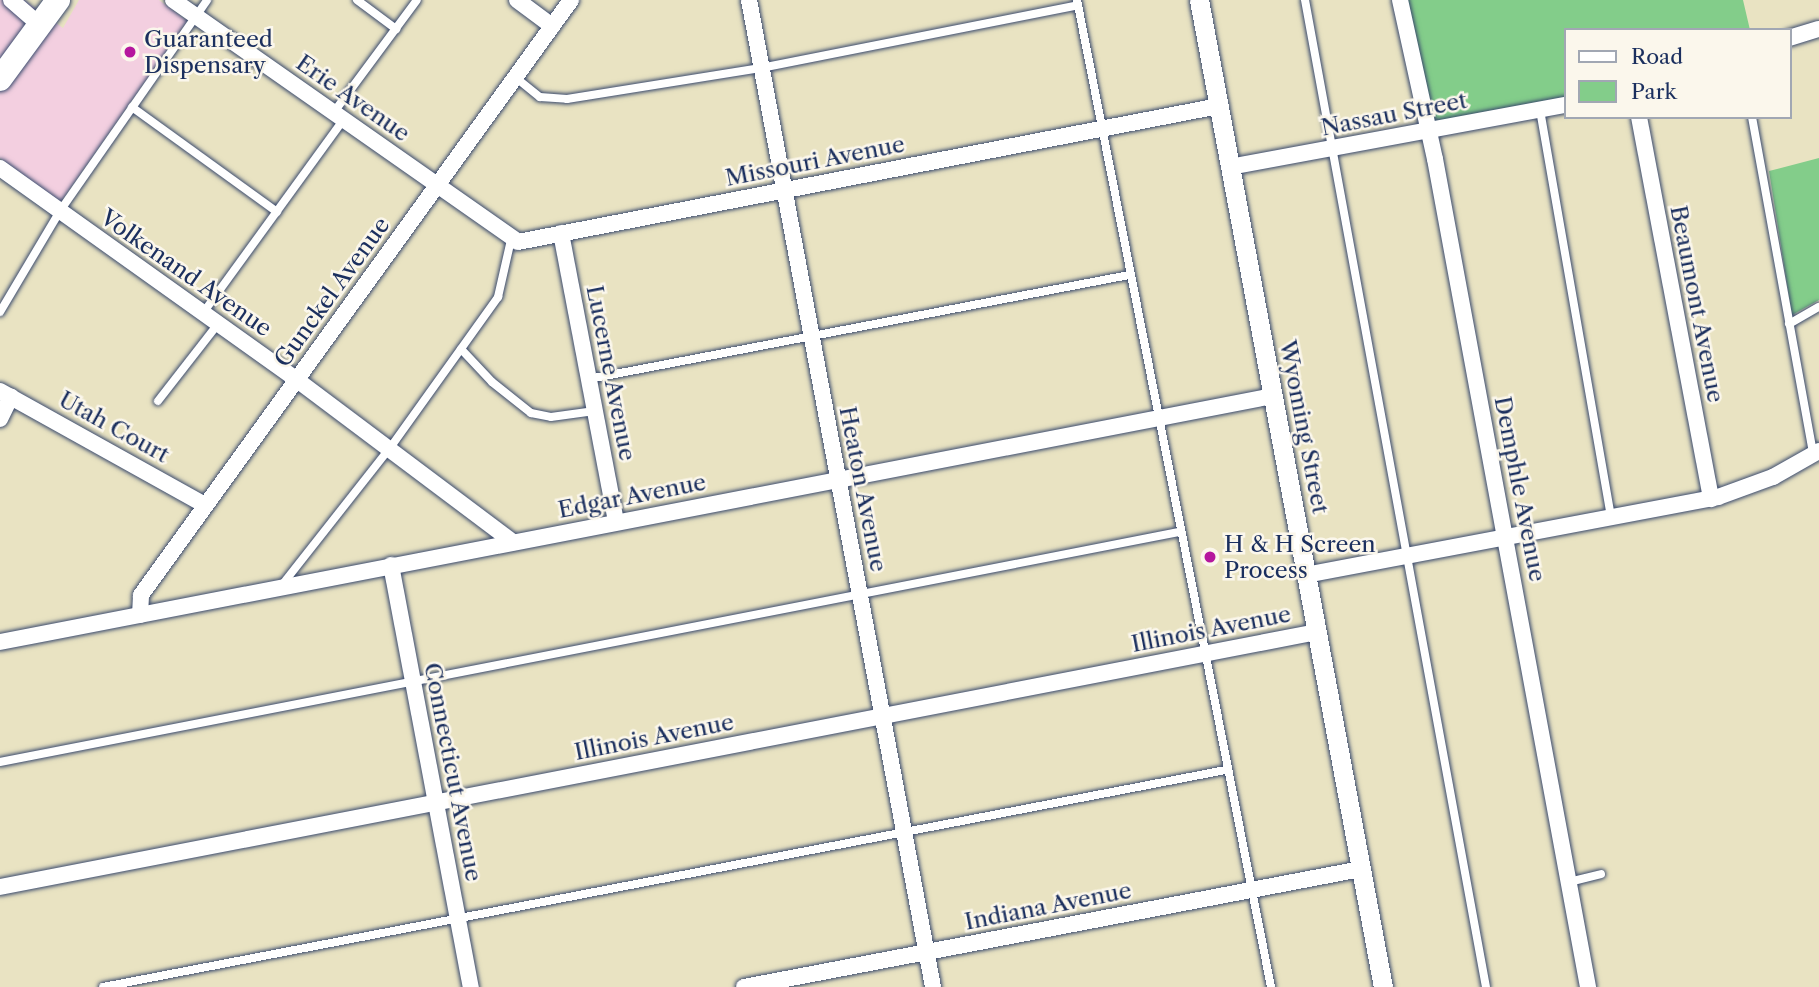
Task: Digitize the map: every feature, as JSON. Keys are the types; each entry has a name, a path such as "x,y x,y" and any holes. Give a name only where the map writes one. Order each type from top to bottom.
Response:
{"main road":[{"path":"0,79 58,0"}],"street":[{"path":"11,0 40,25"},
{"name":"Erie Avenue","path":"173,0 437,186"},
{"path":"517,0 552,26"},
{"name":"Gunckel Avenue","path":"140,615 141,595 571,0"},
{"name":"Heaton Avenue","path":"749,0 933,987"},
{"name":"Wyoming Street","path":"1199,0 1383,987"},
{"name":"Demphle Avenue","path":"1400,0 1426,131 1435,159 1588,987"},
{"path":"1791,37 1819,29"},
{"name":"Nassau Street","path":"1230,167 1563,104"},
{"name":"Missouri Avenue","path":"511,240 561,233 1219,106"},
{"name":"Beaumont Avenue","path":"1639,119 1711,499"},
{"name":"Volkenand Avenue","path":"0,168 297,380 513,542"},
{"path":"437,186 511,240"},
{"name":"Lucerne Avenue","path":"561,233 616,522"},
{"path":"0,419 6,393"},
{"name":"Utah Court","path":"6,393 205,505"},
{"name":"Edgar Avenue","path":"0,642 1273,396"},
{"path":"1306,575 1711,499 1773,477 1816,452"},
{"name":"Connecticut Avenue","path":"391,565 471,987"},
{"name":"Illinois Avenue","path":"0,887 1317,632"},
{"name":"Indiana Avenue","path":"744,987 1361,869"}],"lane":[{"path":"0,312 60,211 207,0"},
{"path":"357,0 396,29"},
{"path":"203,313 277,212 417,0"},
{"path":"1306,0 1331,149 1486,987"},
{"path":"515,77 540,97 567,99 761,68 1078,2 1179,532 1271,987"},
{"path":"132,107 277,212"},
{"path":"1540,110 1611,518"},
{"path":"1752,119 1789,324 1816,452"},
{"path":"280,587 390,448 498,297 511,240"},
{"path":"589,379 811,333 1129,275"},
{"path":"1789,324 1819,307"},
{"path":"158,401 218,324"},
{"path":"461,349 492,382 531,413 551,417 595,411"},
{"path":"0,762 1179,532"},
{"path":"103,987 1226,770"},
{"path":"1569,882 1601,874"}],"shaded area":[{"path":"0,0 24,0 63,28 79,0 159,0 187,21 59,204 0,158"}],"green space":[{"path":"1400,0 1743,0 1750,28 1563,28 1563,105 1426,131"},
{"path":"1819,158 1819,300 1792,315 1769,171"}],"place":[{"name":"Guaranteed Dispensary","path":"130,52"},
{"name":"H & H Screen Process","path":"1210,557"}]}
